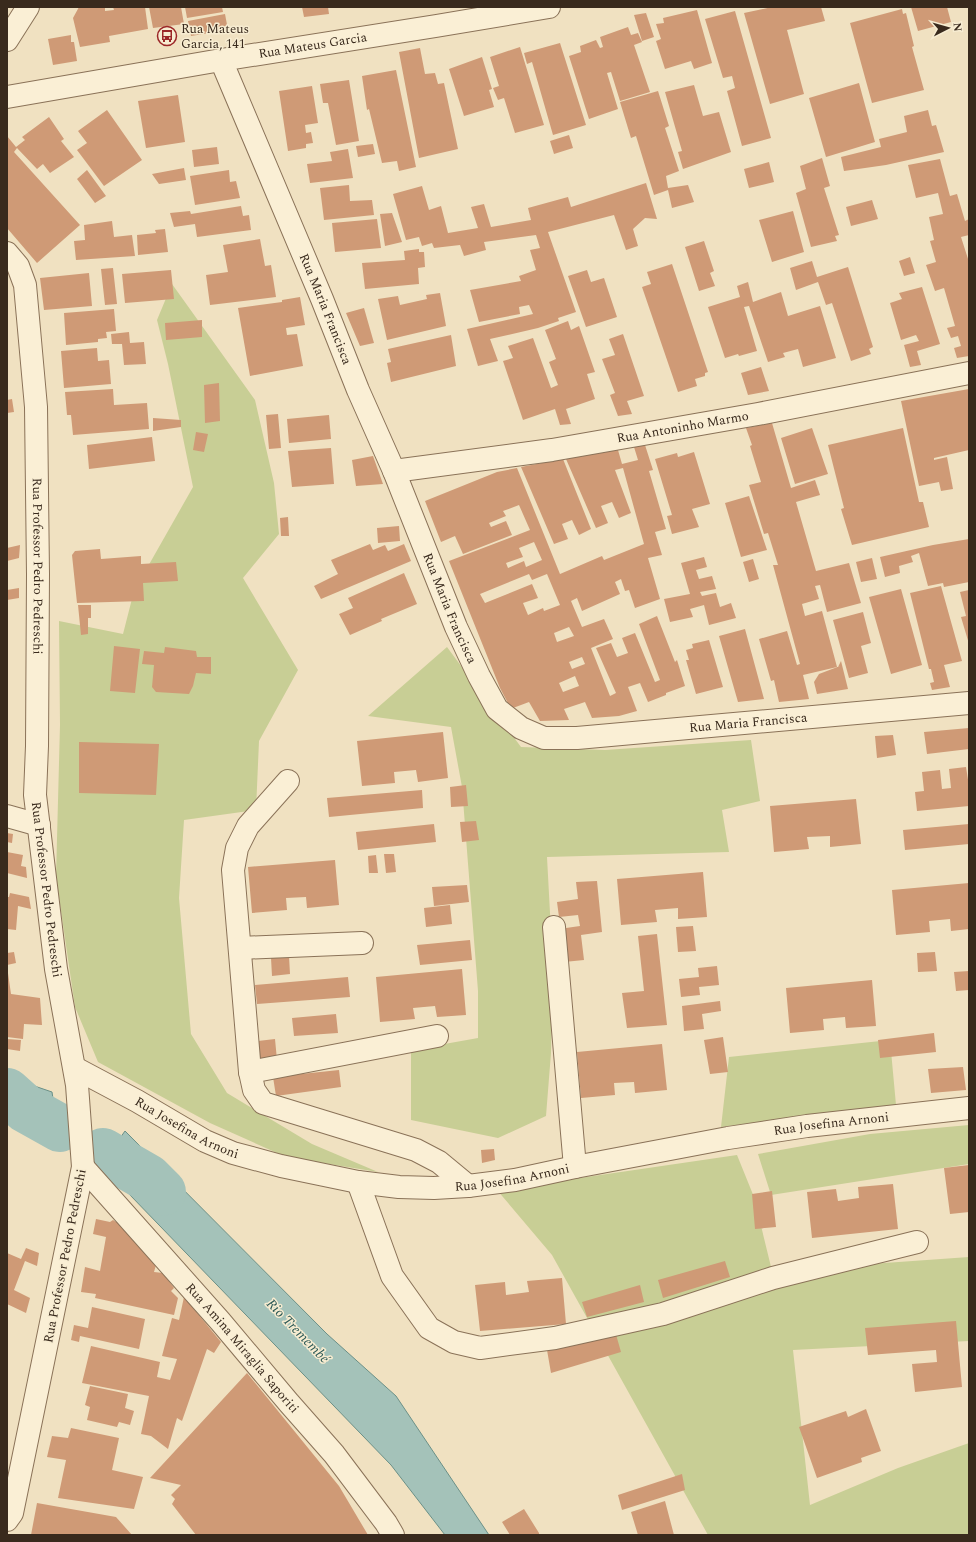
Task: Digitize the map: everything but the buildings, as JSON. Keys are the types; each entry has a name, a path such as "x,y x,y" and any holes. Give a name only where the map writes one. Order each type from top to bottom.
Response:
{"street":[{"path":"7,40 28,7"},
{"name":"Rua Mateus Garcia","path":"7,97 220,60 548,7"},
{"name":"Rua Maria Francisca","path":"220,60 319,292 358,390 394,472 456,627 483,683 498,709 521,728 544,738 584,737 969,704"},
{"name":"Rua Professor Pedro Pedreschi","path":"7,253 18,266 25,285 36,407 38,582 38,739 36,795 56,969 75,1068 80,1104 84,1167 12,1513 7,1520"},
{"name":"Rua Antoninho Marmo","path":"394,472 559,448 758,414 969,373"},
{"path":"288,781 248,826 237,848 233,870 250,1072 254,1090 262,1104 416,1150 439,1162 468,1186"},
{"path":"7,816 39,825"},
{"path":"554,927 575,1167"},
{"path":"240,948 362,943"},
{"path":"250,1072 437,1036"},
{"name":"Rua Josefina Arnoni","path":"75,1068 137,1101 204,1141 233,1154 281,1166 358,1182 399,1187 434,1188 468,1186 515,1180 728,1138 792,1128 969,1108"},
{"name":"Rua Amina Miraglia Saporiti","path":"84,1167 220,1320 289,1403 334,1454 386,1523 393,1535"},
{"path":"358,1182 392,1276 429,1328 454,1342 480,1348 555,1338 663,1314 773,1278 917,1242"}],"green space":[{"path":"172,284 255,400 274,483 279,534 243,578 298,670 259,741 256,810 184,820 179,898 191,1034 227,1093 312,1144 378,1172 286,1157 210,1123 98,1062 75,1007 56,877 60,725 59,621 123,634 134,591 193,487 168,364 157,320"},
{"path":"447,647 521,747 605,750 751,740 760,801 722,810 729,852 547,857 553,969 551,1053 546,1116 498,1138 411,1120 411,1050 478,1038 478,991 462,787 451,727 368,716"},
{"path":"890,1040 896,1105 721,1127 729,1057"},
{"path":"969,1125 969,1164 771,1195 758,1154 870,1134"},
{"path":"737,1155 754,1197 772,1271 969,1257 969,1341 793,1350 810,1505 898,1468 969,1443 969,1535 708,1535 552,1255 497,1190"}],"water":[{"path":"7,1075 11,1078 52,1092 58,1132 28,1116 7,1098"},
{"path":"125,1131 327,1334 396,1396 489,1535 445,1535 391,1465 101,1165"}],"waterway":[{"name":"Rio Tremembé","path":"7,1092 26,1109 60,1128"},
{"name":"Rio Tremembé","path":"103,1152 148,1178 162,1192"}],"place":[{"name":"Rua Mateus Garcia, 141","path":"167,36"}]}
